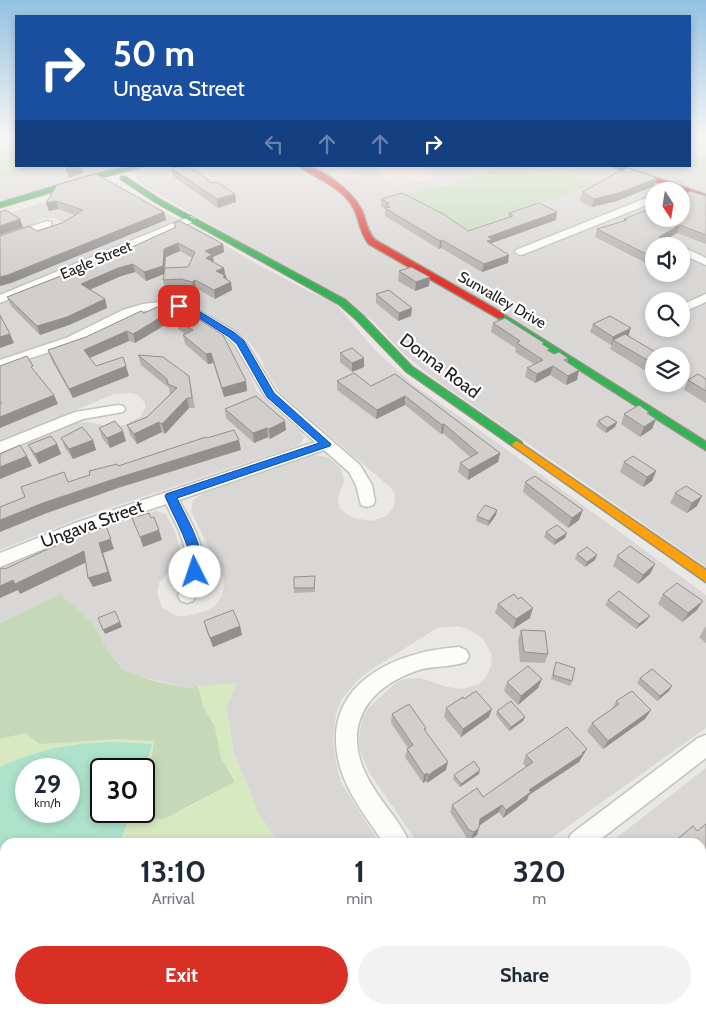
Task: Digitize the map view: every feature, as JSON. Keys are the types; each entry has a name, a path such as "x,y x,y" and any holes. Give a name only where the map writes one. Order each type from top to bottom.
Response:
{"street":[{"path":"0,205 70,184"},
{"name":"Donna Road","path":"132,184 146,194 342,302 367,323 382,342 409,369 706,577"},
{"name":"Sunvalley Drive","path":"332,184 354,203 358,209 364,234 372,242 519,326 706,447"},
{"path":"690,193 706,197"},
{"path":"520,252 645,202"},
{"name":"Eagle Street","path":"0,299 191,219"},
{"path":"0,240 47,224"},
{"path":"690,254 706,262"},
{"path":"690,306 706,298"},
{"path":"0,364 70,341 127,313 143,308 168,305 184,307 232,335 240,343 271,395 358,474 364,484 367,501"},
{"path":"0,448 80,415 118,410"},
{"name":"Ungava Street","path":"0,560 58,535 326,444"},
{"path":"170,496 194,548 196,561 187,596"},
{"path":"394,838 357,780 350,764 346,746 346,730 350,715 356,702 366,689 386,674 424,658 443,655 460,656"},
{"path":"584,838 706,745"}],"shaded area":[{"path":"0,184 60,184 0,201"},
{"path":"88,184 116,184 177,219 177,223 0,296 0,242 34,231 46,230 62,223 56,218 43,218 28,228 0,237 0,216 67,195"},
{"path":"142,184 331,184 350,197 362,232 706,445 706,567 429,375 404,354 372,320"},
{"path":"341,184 447,184 436,186 466,231 593,184 645,184 645,199 514,250 514,253 517,255 524,254 645,205 645,228 690,228 690,195 706,199 706,259 690,249 690,237 645,237 645,282 690,282 690,258 706,265 706,294 690,301 690,292 645,292 645,337 690,337 690,309 706,302 706,440 376,241"},
{"path":"690,184 706,184 706,194 690,189"},
{"path":"187,227 197,228 253,262 310,292 333,301 376,351 415,386 495,441 706,595 706,728 552,838 414,838 369,772 360,752 358,742 363,717 369,707 397,682 405,679 421,678 447,687 462,689 479,684 486,677 492,663 491,654 483,638 466,628 457,626 437,628 358,680 342,699 336,713 333,743 338,772 342,784 376,838 275,838 259,814 234,754 226,706 237,683 190,688 138,676 123,670 109,652 92,622 60,594 0,623 0,568 85,533 156,511 166,514 175,532 180,550 179,559 159,583 157,592 162,608 177,616 187,616 206,611 215,606 221,597 224,587 223,577 191,511 193,500 204,493 313,455 328,457 341,469 344,481 338,503 340,509 353,518 372,521 386,516 394,507 395,494 391,488 280,393 265,369 259,354 245,338 192,303 165,300 137,305 69,336 0,359 0,302"},
{"path":"168,309 183,312 231,343 242,358 257,391 301,432 304,437 302,442 297,446 85,516 0,550 0,455 75,423 89,422 106,426 124,425 140,417 145,408 145,403 138,395 131,393 114,394 0,442 0,369 67,347 140,314"},
{"path":"706,768 706,838 616,838"}],"green space":[{"path":"594,184 466,231 396,196 446,185"},
{"path":"60,594 92,622 109,652 123,670 154,681 190,688 198,686 203,706 215,727 221,758 235,782 164,819 155,818 155,758 152,757 154,741 118,739 40,744 25,733 0,739 0,623"},
{"path":"237,683 226,706 234,754 259,814 275,838 0,838 0,739 25,733 154,741 152,758 90,758 90,823 155,823 155,798 180,812 235,782 221,758 215,727 203,706 198,686"},
{"path":"114,742 152,744 148,758 90,758 90,823 127,823 121,838 0,838 0,767 15,761 15,823 80,823 80,758 22,758 56,748"}],"building":[{"path":"114,184 164,212 0,277 0,236 29,226 37,231 62,223 83,210 56,201 46,203 57,185"},
{"path":"195,184 220,184 235,194 217,199"},
{"path":"596,184 641,184 619,193 594,199 582,192"},
{"path":"690,191 706,196 706,235 688,228 690,228"},
{"path":"402,193 445,215 468,231 513,216 509,213 539,203 557,212 488,237 493,239 487,241 509,255 484,264 442,240 440,241 385,208 390,207 386,204 389,203 381,199"},
{"path":"6,210 20,219 0,226 0,212"},
{"path":"645,211 645,228 675,228 659,237 645,237 645,253 597,229 627,220 624,219"},
{"path":"180,221 223,244 205,251 212,255 206,258 224,268 216,271 226,276 223,277 231,282 214,290 195,280 192,282 181,279 163,280 165,268 188,267 195,252 178,243 164,249 163,266 144,272 133,264 118,268 81,284 105,299 67,317 37,326 7,297 117,254 176,227 174,223"},
{"path":"411,267 430,277 416,282 399,271"},
{"path":"389,290 412,308 399,313 376,294"},
{"path":"164,304 173,310 133,334 127,331 84,350 96,366 123,357 126,366 69,389 48,350 86,337 141,311 144,313"},
{"path":"189,313 223,335 246,381 222,388 211,353 206,354 183,335 193,330 176,320"},
{"path":"0,315 10,334 0,337"},
{"path":"610,316 631,328 613,337 593,324"},
{"path":"505,318 544,343 542,344 550,349 547,350 554,354 559,352 568,358 564,360 579,370 568,376 553,366 537,374 527,368 543,360 517,343 520,341 493,323"},
{"path":"625,334 647,347 645,347 645,359 613,340"},
{"path":"352,348 364,358 352,363 340,353"},
{"path":"138,355 163,357 189,376 192,398 187,398 162,424 159,422 134,434 127,425 147,417 177,388 168,384 167,379"},
{"path":"27,356 33,366 31,367 54,395 0,417 0,404 2,403 0,401 0,366"},
{"path":"354,373 371,386 395,374 500,453 469,470 460,463 478,453 444,424 442,425 405,396 377,410 337,381"},
{"path":"698,374 706,379 706,391 690,381 690,379"},
{"path":"256,396 285,421 269,429 253,433 225,409"},
{"path":"639,405 656,419 644,427 624,414"},
{"path":"607,416 617,422 607,428 598,421"},
{"path":"115,421 123,431 107,438 99,428"},
{"path":"82,427 93,440 69,449 61,438"},
{"path":"234,430 239,440 114,479 0,520 0,507 25,497 21,487 64,472 68,482 90,475 89,471 117,464 118,466 206,437"},
{"path":"51,436 57,444 35,454 28,445"},
{"path":"20,445 27,456 0,467 0,454"},
{"path":"633,456 656,471 647,477 624,462"},
{"path":"535,476 583,510 572,518 525,482"},
{"path":"686,486 702,496 692,503 675,493"},
{"path":"485,505 497,510 489,521 477,516"},
{"path":"149,513 151,518 154,517 159,530 140,537 132,518"},
{"path":"557,525 567,533 556,540 546,532"},
{"path":"106,526 111,539 99,543 108,572 88,578 84,551 15,584 13,580 0,586 0,569 5,569 50,548"},
{"path":"630,546 655,564 643,575 617,556"},
{"path":"587,547 597,555 587,562 577,554"},
{"path":"315,576 314,588 294,588 294,577"},
{"path":"677,583 703,601 688,613 663,594"},
{"path":"619,591 650,616 639,624 608,600"},
{"path":"514,594 518,599 521,597 533,608 516,619 498,604"},
{"path":"233,610 240,626 210,638 204,621"},
{"path":"115,611 120,622 103,630 98,618"},
{"path":"521,630 545,631 548,654 524,652"},
{"path":"556,662 575,668 572,681 553,675"},
{"path":"528,666 542,679 521,696 507,682"},
{"path":"652,669 672,686 660,696 640,678"},
{"path":"476,691 492,709 463,729 446,708"},
{"path":"632,691 651,710 608,741 592,723 619,704 616,701"},
{"path":"511,701 525,717 511,727 497,711"},
{"path":"409,704 426,728 424,729 448,762 428,775 427,773 424,775 407,749 413,745 392,714"},
{"path":"567,727 587,749 583,754 529,790 531,792 506,810 502,805 480,819 479,828 474,832 469,830 452,805 477,788 483,797 533,762 526,755"},
{"path":"474,761 480,770 461,784 454,775"},
{"path":"706,824 706,838 679,838 693,826 697,831"}],"traffic: fast":[{"path":"0,205 68,184"},
{"path":"133,184 158,201 342,302 409,369 517,444"},
{"path":"501,316 706,447"}],"traffic: slow":[{"path":"517,444 706,577"}],"traffic: jam":[{"path":"333,184 341,189 353,202 358,210 364,231 372,242 501,316"},
{"path":"668,184 706,197"}],"route":[{"path":"179,306 194,311 232,335 246,350 264,386 271,395 326,444 170,496 194,548 195,572"}]}
